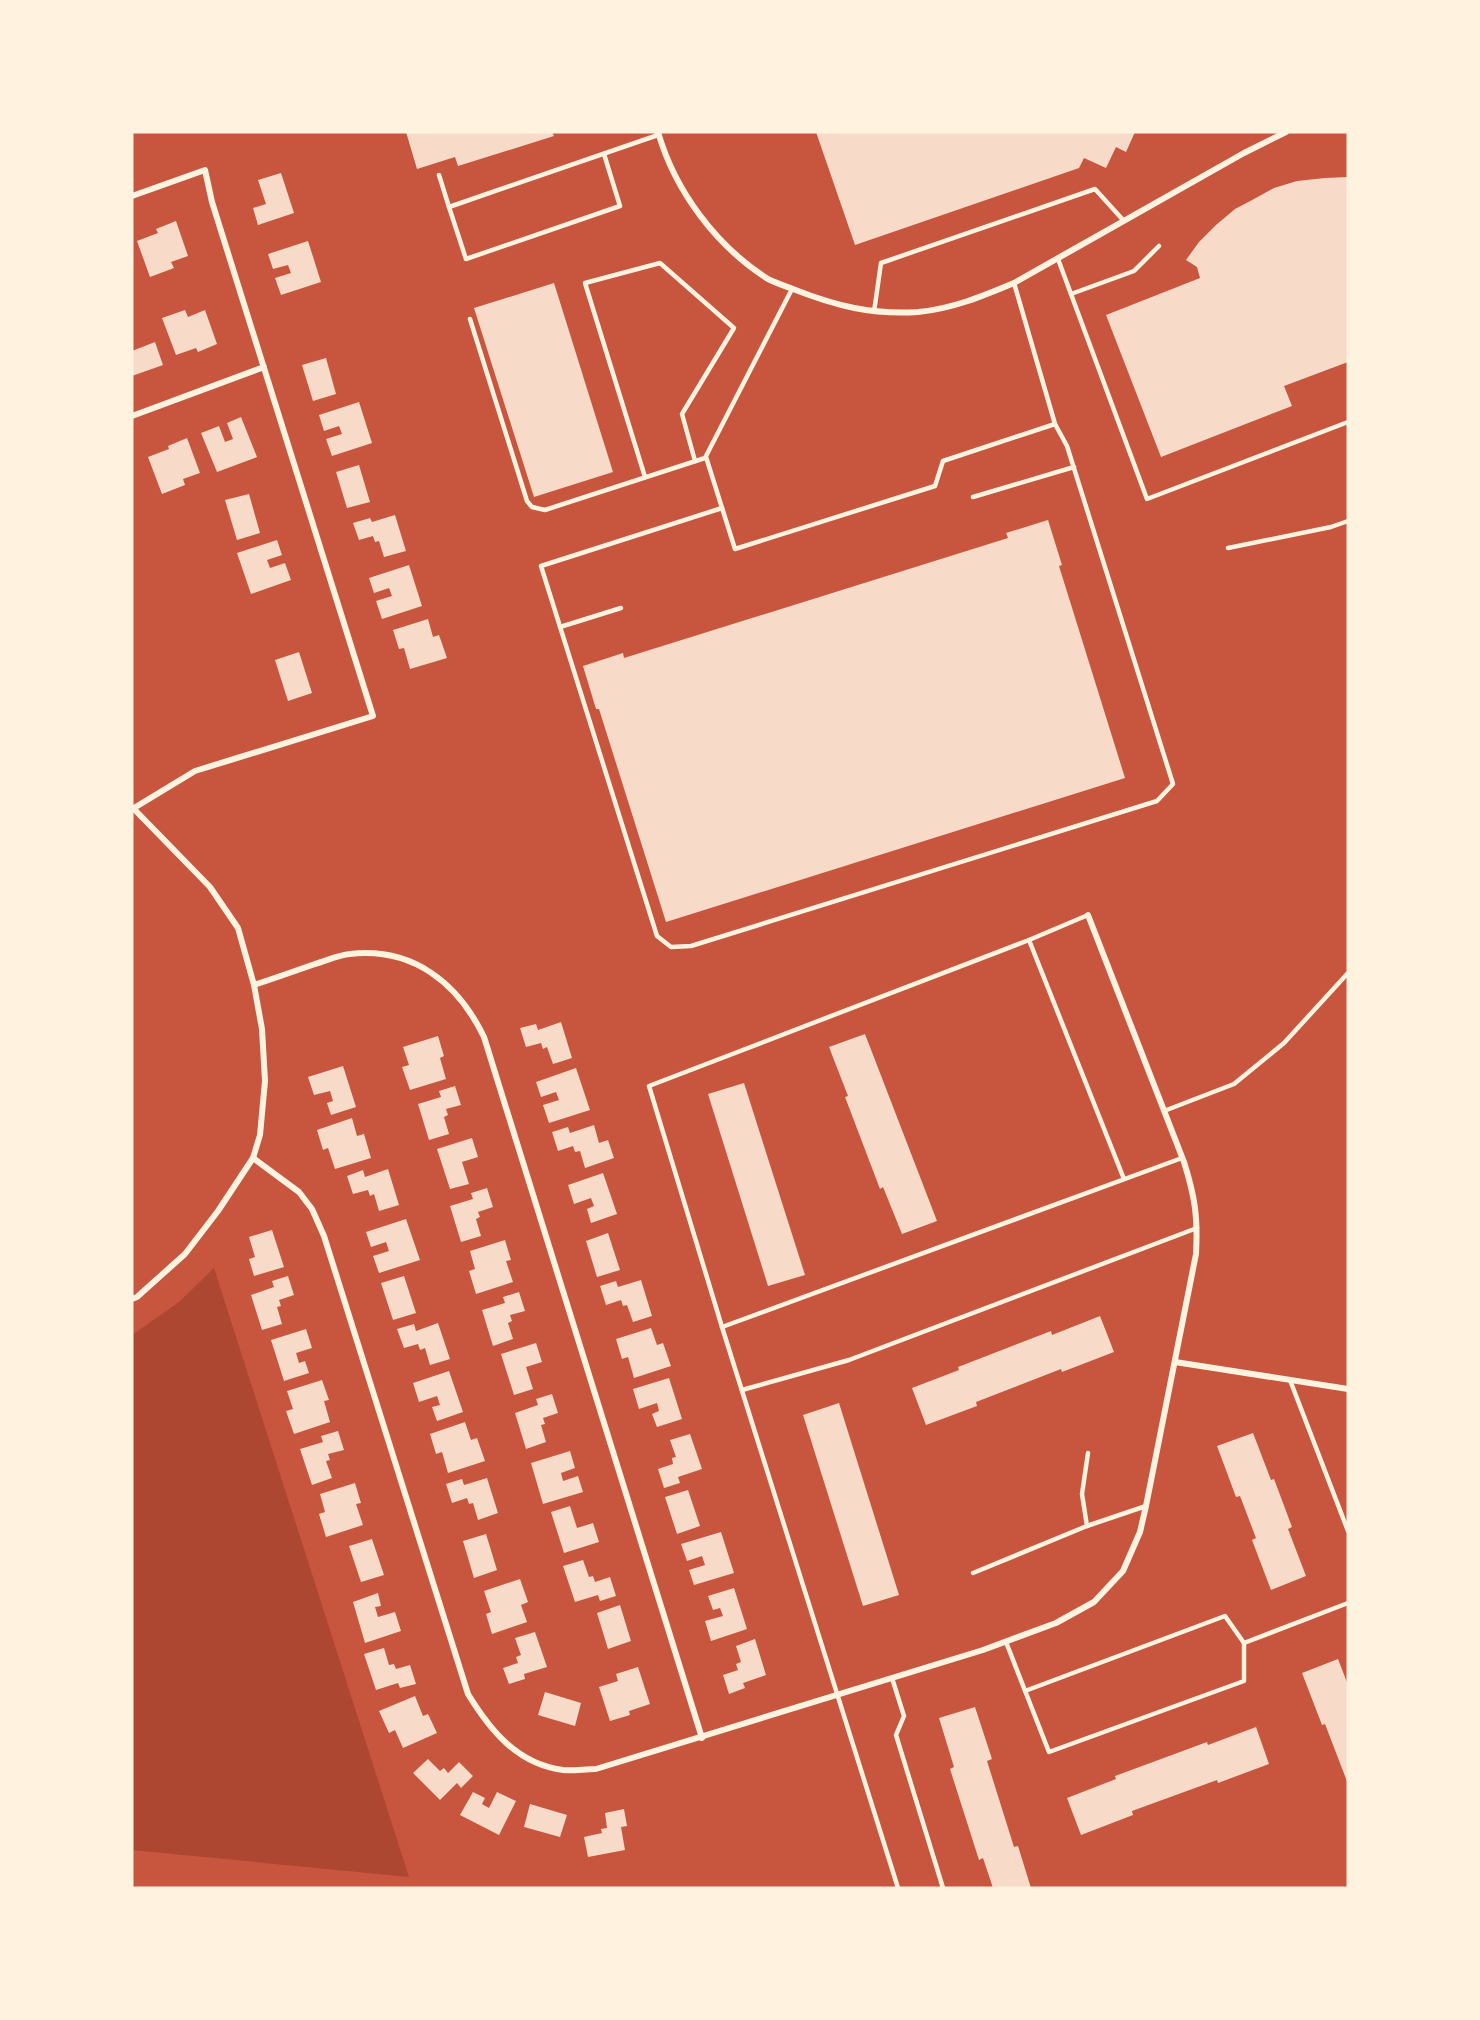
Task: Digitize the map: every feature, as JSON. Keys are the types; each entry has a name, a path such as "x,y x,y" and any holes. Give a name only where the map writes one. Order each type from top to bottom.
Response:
{"street":[{"path":"658,133 663,150 682,189 712,231 729,248 769,279 827,303 874,312 918,312 962,304 1014,284 1244,153 1286,132"},
{"path":"132,196 205,170 212,202 373,716 195,771 133,808 210,887 238,928 254,985 262,1029 265,1082 260,1135 253,1158 218,1211 185,1254 132,1299"},
{"path":"132,416 264,367"},
{"path":"253,1158 299,1192 312,1209 324,1236 468,1694 484,1721 498,1737 527,1757 547,1766 564,1770 596,1769 838,1696 1006,1642 1056,1623 1094,1602 1123,1571 1140,1532 1146,1506 1196,1254 1197,1228 1194,1195 1182,1158 1088,915"},
{"path":"254,985 339,956 376,954 410,961 427,970 452,989 471,1012 487,1048 702,1738"},
{"path":"1175,1362 1348,1389"}],"lane":[{"path":"449,207 658,133"},
{"path":"439,176 466,259 620,206 604,154"},
{"path":"874,312 880,263 1095,189 1124,221"},
{"path":"1071,294 1134,271 1159,246"},
{"path":"1058,259 1147,499 1348,422"},
{"path":"645,477 585,283 660,263 734,328 682,414 695,461"},
{"path":"722,508 541,566 657,936 671,947 691,946 1157,801 1173,784 1074,467 1067,446 1055,424 1014,284"},
{"path":"470,319 527,501 532,507 545,510 706,457 792,289"},
{"path":"706,457 735,549 935,486 943,461 1055,424"},
{"path":"973,497 1074,467"},
{"path":"1228,548 1348,521"},
{"path":"560,627 621,608"},
{"path":"898,1888 649,1086 1029,940 1088,915"},
{"path":"1029,940 1124,1179"},
{"path":"1164,1111 1233,1083 1284,1043 1348,973"},
{"path":"722,1327 1182,1158"},
{"path":"742,1390 849,1360 1197,1228"},
{"path":"1290,1380 1348,1531"},
{"path":"1087,1526 1082,1494 1088,1453"},
{"path":"973,1573 1087,1526 1146,1506"},
{"path":"1244,1643 1348,1603"},
{"path":"1006,1642 1025,1691 1049,1752 1244,1681 1244,1643 1225,1616 1025,1691"},
{"path":"892,1678 904,1716 896,1735 943,1888"}],"shaded area":[{"path":"214,1268 409,1877 132,1850 132,1335 179,1302"}],"building":[{"path":"406,132 552,132 554,136 458,166 455,157 417,169"},
{"path":"816,132 1135,132 1126,152 1116,147 1106,168 1084,158 1079,168 855,245"},
{"path":"281,173 294,213 258,225 253,208 266,204 258,180"},
{"path":"1348,177 1348,362 1284,386 1292,406 1161,457 1106,315 1200,278 1197,267 1186,260 1199,242 1235,209 1274,188 1297,181"},
{"path":"176,221 188,256 171,262 174,268 150,277 137,241 158,233 156,229"},
{"path":"308,241 321,282 281,295 275,278 291,273 288,265 273,269 268,254"},
{"path":"554,283 613,472 534,497 474,308"},
{"path":"185,310 188,317 205,310 217,344 198,352 196,348 176,355 162,318"},
{"path":"155,342 163,365 132,376 132,351"},
{"path":"326,358 336,394 313,401 302,365"},
{"path":"359,402 372,443 332,456 326,439 342,434 339,426 324,431 319,415"},
{"path":"241,417 257,457 217,472 201,433 219,426 225,442 233,439 227,423"},
{"path":"187,438 200,473 183,479 185,485 162,494 148,457 169,449 168,446"},
{"path":"359,465 370,502 347,508 336,472"},
{"path":"249,494 260,533 237,540 225,500"},
{"path":"395,515 406,551 384,557 379,541 375,542 373,536 359,540 353,523 370,518 372,522"},
{"path":"1048,520 1062,565 1059,566 1125,778 666,922 599,709 596,709 583,666 623,653 624,658 1008,538 1006,533"},
{"path":"277,540 282,555 267,560 270,568 285,563 291,580 251,594 237,553"},
{"path":"409,565 422,606 382,619 376,601 392,596 389,588 374,593 369,578"},
{"path":"428,619 433,637 439,635 447,658 410,669 404,648 399,649 393,630"},
{"path":"299,652 312,693 288,701 275,660"},
{"path":"561,1022 572,1058 553,1064 547,1047 543,1049 541,1043 526,1047 520,1028 536,1024 538,1030"},
{"path":"865,1034 937,1221 902,1234 883,1187 880,1189 845,1097 848,1096 829,1047"},
{"path":"438,1036 444,1056 440,1058 446,1079 410,1090 402,1067 409,1065 403,1047"},
{"path":"343,1066 356,1107 331,1115 327,1103 333,1101 330,1091 314,1095 308,1077"},
{"path":"576,1068 590,1110 549,1123 543,1105 559,1100 556,1092 541,1097 536,1082"},
{"path":"744,1083 805,1275 768,1286 708,1094"},
{"path":"455,1086 461,1105 446,1109 448,1115 444,1117 449,1134 429,1140 418,1104 441,1097 439,1091"},
{"path":"352,1118 357,1136 364,1134 371,1158 335,1169 328,1148 323,1150 317,1130"},
{"path":"594,1125 599,1143 608,1140 614,1158 585,1168 580,1151 575,1152 573,1146 558,1151 552,1132 568,1127 570,1133"},
{"path":"472,1138 478,1157 462,1162 469,1184 450,1189 437,1149"},
{"path":"388,1169 399,1205 379,1211 374,1194 370,1196 368,1190 353,1194 347,1176 363,1170 365,1177"},
{"path":"603,1173 617,1214 591,1223 587,1209 594,1206 591,1198 574,1204 568,1185"},
{"path":"487,1188 493,1207 478,1212 480,1217 476,1219 481,1236 461,1242 450,1206 473,1199 471,1193"},
{"path":"406,1219 420,1260 379,1273 373,1256 389,1251 386,1242 371,1247 366,1232"},
{"path":"272,1230 284,1267 254,1276 249,1259 255,1257 249,1237"},
{"path":"608,1233 620,1270 597,1277 586,1241"},
{"path":"505,1240 511,1260 506,1261 513,1282 476,1294 469,1271 475,1269 470,1251"},
{"path":"288,1276 294,1295 279,1300 281,1306 277,1307 282,1324 262,1330 251,1295 274,1287 272,1281"},
{"path":"404,1276 416,1313 393,1320 381,1283"},
{"path":"641,1280 652,1316 633,1322 627,1305 623,1306 621,1300 606,1305 600,1286 616,1281 618,1287"},
{"path":"519,1292 525,1311 510,1315 512,1321 508,1323 513,1339 493,1346 482,1310 505,1303 503,1297"},
{"path":"1100,1316 1114,1352 1062,1372 1061,1369 976,1402 977,1406 926,1425 912,1388 959,1370 958,1367 1051,1331 1052,1335"},
{"path":"438,1323 450,1359 430,1365 425,1348 420,1350 418,1344 404,1348 397,1329 414,1324 416,1331"},
{"path":"651,1328 657,1345 663,1343 671,1366 634,1378 628,1357 622,1359 616,1339"},
{"path":"306,1329 312,1348 296,1353 299,1363 305,1361 309,1373 284,1381 271,1340"},
{"path":"536,1343 542,1362 526,1367 533,1389 514,1395 501,1354"},
{"path":"449,1371 463,1412 437,1421 432,1407 440,1405 437,1396 419,1402 413,1383"},
{"path":"669,1378 682,1419 657,1427 652,1414 659,1411 657,1403 639,1409 633,1389"},
{"path":"322,1380 329,1400 324,1401 330,1422 294,1434 286,1411 293,1409 287,1391"},
{"path":"552,1394 558,1413 543,1418 545,1424 541,1425 546,1442 526,1449 515,1413 538,1405 536,1399"},
{"path":"839,1403 899,1595 863,1606 803,1415"},
{"path":"465,1422 471,1440 477,1438 485,1461 448,1473 442,1452 436,1454 430,1434"},
{"path":"338,1431 344,1450 328,1454 330,1460 326,1461 332,1478 312,1485 300,1449 323,1442 321,1436"},
{"path":"1253,1433 1292,1527 1288,1529 1306,1576 1271,1590 1252,1540 1256,1538 1240,1496 1236,1497 1217,1446"},
{"path":"690,1434 702,1469 678,1477 680,1483 664,1488 658,1469 673,1464 672,1458 676,1457 670,1440"},
{"path":"570,1451 575,1468 561,1473 563,1481 578,1476 583,1492 543,1504 531,1463"},
{"path":"487,1478 498,1513 478,1520 473,1503 469,1504 467,1498 452,1503 446,1484 462,1479 464,1485"},
{"path":"355,1483 361,1503 356,1504 363,1525 326,1537 319,1514 325,1512 320,1494"},
{"path":"688,1490 700,1526 677,1534 665,1497"},
{"path":"570,1506 577,1528 593,1523 599,1542 564,1553 551,1512"},
{"path":"721,1532 734,1573 694,1585 689,1570 705,1565 702,1556 687,1561 681,1544"},
{"path":"486,1534 497,1570 474,1578 463,1541"},
{"path":"372,1539 384,1575 361,1582 349,1546"},
{"path":"583,1560 589,1577 593,1576 595,1582 610,1577 616,1596 600,1601 598,1595 575,1602 563,1566"},
{"path":"520,1579 528,1602 521,1605 527,1622 492,1634 486,1614 491,1612 484,1591"},
{"path":"734,1588 747,1629 711,1641 705,1621 723,1616 720,1608 713,1610 708,1596"},
{"path":"378,1593 381,1606 375,1607 378,1617 395,1612 401,1631 365,1643 353,1602"},
{"path":"620,1605 631,1641 608,1649 597,1613"},
{"path":"535,1632 547,1667 524,1674 525,1679 509,1684 503,1668 518,1663 516,1657 521,1655 515,1638"},
{"path":"755,1639 766,1675 743,1683 745,1688 729,1694 723,1675 738,1670 736,1664 741,1662 736,1646"},
{"path":"384,1648 389,1665 394,1664 396,1669 410,1665 416,1684 400,1688 398,1683 376,1690 364,1654"},
{"path":"1338,1659 1348,1685 1348,1784 1302,1673"},
{"path":"638,1667 650,1704 629,1711 630,1715 610,1721 599,1687 618,1681 616,1674"},
{"path":"545,1692 581,1703 575,1726 538,1715"},
{"path":"415,1696 423,1716 428,1714 437,1733 403,1748 395,1730 389,1733 379,1711"},
{"path":"975,1707 992,1759 987,1761 1014,1847 1018,1846 1031,1888 993,1888 983,1858 979,1860 950,1769 954,1767 939,1718"},
{"path":"1256,1727 1269,1764 1132,1811 1133,1815 1081,1835 1067,1798 1116,1779 1115,1776 1207,1742 1208,1745"},
{"path":"428,1759 440,1771 444,1768 448,1773 459,1762 473,1776 461,1788 457,1783 440,1800 413,1773"},
{"path":"473,1792 485,1798 482,1804 489,1808 497,1792 516,1801 499,1835 460,1815"},
{"path":"530,1804 567,1815 560,1837 524,1827"},
{"path":"624,1809 627,1826 621,1827 625,1850 588,1857 584,1837 602,1833 601,1829 607,1828 605,1813"}]}
